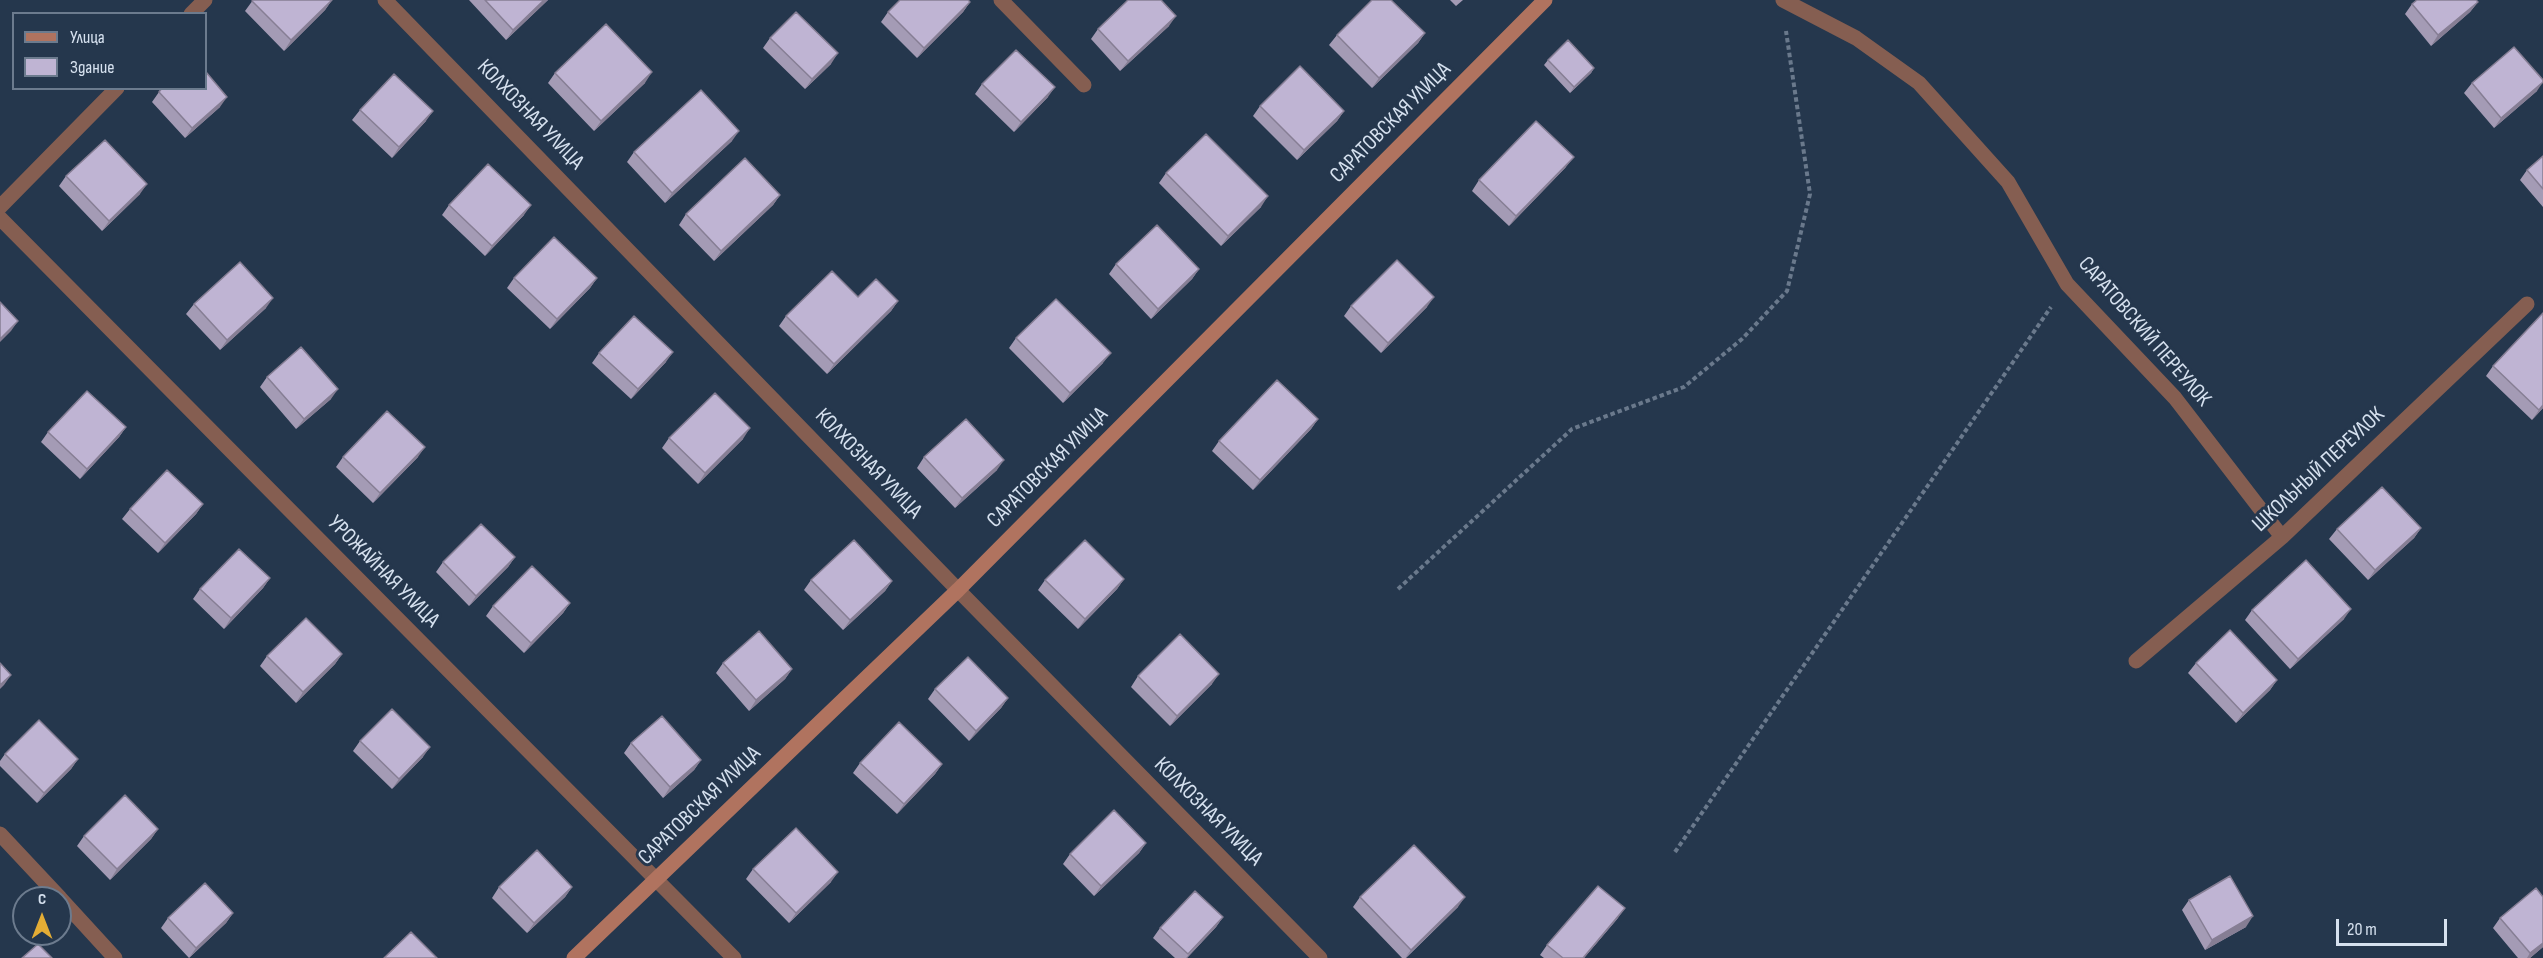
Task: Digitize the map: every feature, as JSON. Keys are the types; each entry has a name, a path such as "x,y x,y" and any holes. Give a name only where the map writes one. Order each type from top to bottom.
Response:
{"street":[{"path":"193,12 204,0"},
{"name":"КОЛХОЗНАЯ УЛИЦА","path":"386,0 958,590 1320,958"},
{"path":"1001,0 1084,85"},
{"name":"САРАТОВСКАЯ УЛИЦА","path":"574,958 958,590 1545,0"},
{"name":"САРАТОВСКИЙ ПЕРЕУЛОК","path":"1783,0 1856,38 1919,83 2008,182 2067,284 2175,398 2282,537"},
{"path":"0,207 115,90"},
{"name":"УРОЖАЙНАЯ УЛИЦА","path":"0,218 734,958"},
{"name":"ШКОЛЬНЫЙ ПЕРЕУЛОК","path":"2136,661 2282,537 2527,304"},
{"path":"0,834 49,886"},
{"path":"72,911 115,958"}],"path":[{"path":"1398,589 1572,429 1684,387 1742,339 1786,291 1810,194 1784,23"},
{"path":"1675,852 2067,284"}],"building":[{"path":"253,0 332,0 291,40"},
{"path":"485,0 544,0 513,30"},
{"path":"900,0 968,0 970,2 924,48 888,12"},
{"path":"1128,0 1161,0 1176,16 1128,61 1098,29"},
{"path":"1372,0 1391,0 1425,33 1379,78 1337,35"},
{"path":"2417,0 2476,0 2478,2 2438,35 2412,4"},
{"path":"796,12 838,53 812,79 770,38"},
{"path":"606,24 652,72 601,121 555,73"},
{"path":"1568,40 1594,68 1574,87 1548,60"},
{"path":"2514,47 2543,82 2501,118 2472,83"},
{"path":"1016,50 1055,87 1021,122 982,84"},
{"path":"1300,66 1344,111 1304,150 1260,106"},
{"path":"207,73 227,97 192,128 159,92 160,90 207,90"},
{"path":"394,74 433,111 399,147 360,110"},
{"path":"701,90 739,131 672,193 634,152"},
{"path":"1536,121 1574,157 1516,216 1479,180"},
{"path":"1206,134 1268,196 1228,236 1166,173"},
{"path":"105,140 147,184 109,221 66,176"},
{"path":"2543,156 2543,189 2527,170"},
{"path":"745,158 780,195 721,251 686,214"},
{"path":"488,164 531,205 492,246 449,205"},
{"path":"1157,225 1199,269 1158,309 1116,264"},
{"path":"554,237 597,278 557,319 514,278"},
{"path":"1397,260 1434,297 1388,343 1351,306"},
{"path":"240,262 273,298 227,340 194,304"},
{"path":"832,271 858,297 876,279 898,301 834,364 786,316"},
{"path":"1056,299 1111,353 1070,393 1016,338"},
{"path":"0,302 18,321 0,339"},
{"path":"2543,313 2543,405 2539,410 2493,366"},
{"path":"634,316 673,352 638,389 599,353"},
{"path":"301,347 338,389 304,419 267,377"},
{"path":"1277,380 1318,419 1260,480 1219,441"},
{"path":"87,391 126,427 87,469 48,432"},
{"path":"715,393 750,428 705,473 669,438"},
{"path":"387,411 425,447 380,493 343,457"},
{"path":"966,419 1004,460 962,498 924,457"},
{"path":"167,470 203,504 165,543 130,509"},
{"path":"2382,487 2421,528 2375,570 2337,529"},
{"path":"481,524 515,557 476,596 443,562"},
{"path":"854,540 892,581 850,620 811,580"},
{"path":"1085,540 1124,579 1085,619 1045,580"},
{"path":"239,549 270,578 231,618 200,589"},
{"path":"2306,560 2351,609 2298,659 2252,610"},
{"path":"532,566 570,603 531,643 493,606"},
{"path":"306,618 342,654 303,692 267,656"},
{"path":"2230,630 2277,680 2243,713 2196,663"},
{"path":"759,631 792,669 756,700 723,663"},
{"path":"1180,634 1219,674 1177,716 1138,676"},
{"path":"968,657 1008,698 976,731 935,689"},
{"path":"0,663 11,675 0,685"},
{"path":"392,709 430,747 399,779 360,741"},
{"path":"662,716 701,760 670,787 631,743"},
{"path":"39,720 78,759 44,793 5,754"},
{"path":"899,722 942,764 904,804 860,763"},
{"path":"125,795 158,829 117,869 84,836"},
{"path":"1114,810 1146,843 1101,886 1070,854"},
{"path":"796,828 838,872 796,913 753,869"},
{"path":"1414,845 1465,897 1411,950 1360,897"},
{"path":"537,850 572,887 534,923 499,887"},
{"path":"2230,876 2253,916 2212,940 2189,900"},
{"path":"205,883 233,913 196,948 168,918"},
{"path":"1598,886 1625,908 1583,958 1563,958 1547,945"},
{"path":"2536,888 2543,897 2543,943 2530,953 2500,918"},
{"path":"1195,891 1223,917 1188,954 1160,928"},
{"path":"411,932 437,958 384,958"},
{"path":"36,946 40,946 52,958 22,958"}]}
